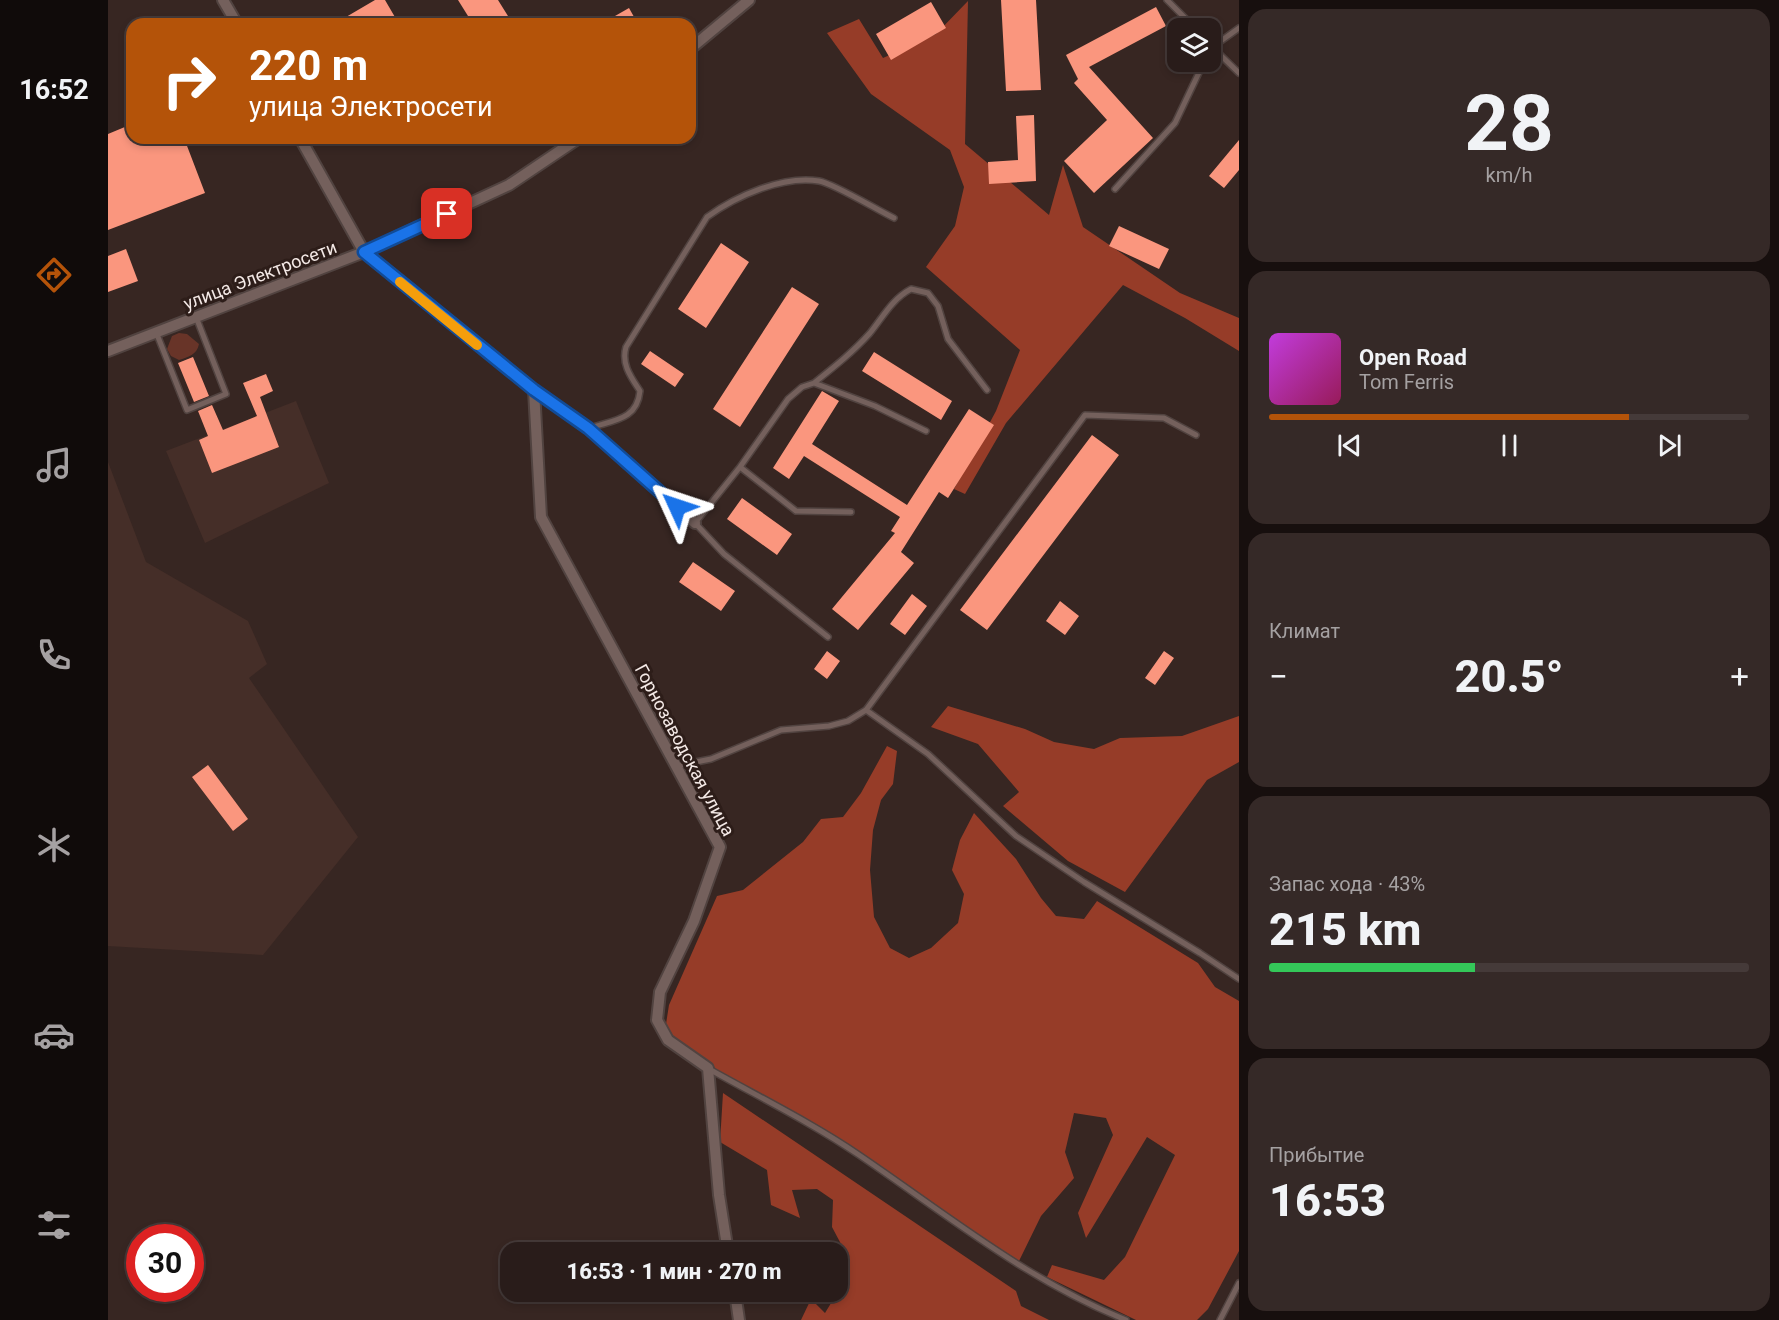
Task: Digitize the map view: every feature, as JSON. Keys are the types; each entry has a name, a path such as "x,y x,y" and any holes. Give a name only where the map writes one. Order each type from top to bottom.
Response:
{"street":[{"path":"223,0 234,18"},
{"path":"696,44 748,0"},
{"path":"303,144 364,252 534,390 588,428 695,523"},
{"name":"улица Электросети","path":"108,351 364,252 509,185 570,144"},
{"name":"Горнозаводская улица","path":"534,390 541,517 720,847 694,921 660,992 657,1020 668,1040 708,1068"},
{"path":"708,1068 719,1195 726,1242"},
{"path":"736,1302 739,1320"}],"lane":[{"path":"1167,0 1185,18"},
{"path":"1221,40 1239,28"},
{"path":"1221,56 1239,73"},
{"path":"1115,189 1175,123 1199,72"},
{"path":"588,428 627,416 639,404 640,391 627,371 623,356 626,347 707,217 722,206 747,193 798,180 822,181 894,218"},
{"path":"828,637 724,554 695,523 740,467 788,399 802,387 814,383 846,358 899,295 911,289 928,293 938,306 948,339 987,390"},
{"path":"156,332 187,410 226,394 196,317"},
{"path":"814,383 875,406 926,431"},
{"path":"676,766 711,759 781,730 829,726 848,721 866,710 1085,415 1164,417 1196,435"},
{"path":"740,467 796,511 851,512"},
{"path":"866,710 928,754 1016,836 1239,980"},
{"path":"708,1068 856,1154 1017,1265 1103,1311 1126,1320"},
{"path":"1220,1320 1239,1283"}],"shaded area":[{"path":"968,1 965,144 1049,215 1063,165 1083,227 1180,293 1239,318 1239,351 1185,318 1123,285 1006,423 965,494 954,489 996,411 1020,350 926,267 955,226 964,187 950,150 871,94 827,33 859,19 883,58 936,34"},
{"path":"179,333 187,334 199,344 189,357 179,360 171,356 167,349 172,336"},
{"path":"296,401 329,483 205,543 166,451"},
{"path":"108,462 146,562 248,621 267,664 249,678 358,837 263,955 108,946"},
{"path":"948,706 1025,729 1054,742 1094,749 1120,738 1182,736 1239,716 1239,762 1207,780 1125,892 1068,861 1003,806 1019,792 978,744 931,727"},
{"path":"887,746 897,751 893,784 881,800 873,830 870,870 874,917 890,948 909,958 931,948 958,923 964,894 952,870 960,840 974,813 1016,859 1041,898 1056,916 1084,919 1097,901 1198,963 1215,987 1239,1001 1239,1251 1208,1309 1197,1320 1136,1320 1047,1277 1052,1265 1104,1280 1125,1257 1175,1155 1147,1137 1086,1238 1078,1213 1113,1135 1106,1118 1074,1113 1065,1152 1074,1178 1041,1216 1019,1261 929,1203 856,1150 716,1070 671,1035 666,1024 669,1005 717,896 743,890 803,842 821,819 843,817 861,793"},
{"path":"723,1093 1016,1291 1021,1306 1049,1320 801,1320 810,1302 814,1302 825,1313 832,1302 848,1302 848,1242 840,1242 832,1227 833,1200 817,1189 792,1190 800,1218 771,1205 767,1170 720,1142"}],"building":[{"path":"375,0 385,0 396,18 347,18"},
{"path":"458,0 498,0 509,18 469,18"},
{"path":"1001,0 1036,0 1041,90 1006,91"},
{"path":"931,2 946,28 891,60 876,34"},
{"path":"1156,7 1166,26 1089,67 1153,138 1094,193 1064,161 1107,120 1074,83 1078,79 1066,55"},
{"path":"629,8 635,18 612,18"},
{"path":"1034,115 1036,181 989,184 988,162 1018,160 1016,116"},
{"path":"126,126 126,144 186,144 205,193 108,230 108,134"},
{"path":"1239,140 1239,170 1224,188 1209,176"},
{"path":"1119,226 1169,249 1159,269 1109,246"},
{"path":"721,243 749,262 706,328 678,309"},
{"path":"126,249 138,281 108,292 108,256"},
{"path":"792,287 819,304 740,427 713,409"},
{"path":"650,351 684,374 675,387 641,364"},
{"path":"874,352 952,401 941,420 862,371"},
{"path":"193,357 209,396 194,402 178,363"},
{"path":"266,374 273,391 260,397 279,447 212,473 199,440 208,436 198,411 212,405 223,430 257,416 243,383"},
{"path":"822,391 839,401 812,444 907,505 969,409 994,425 948,498 939,492 901,552 914,563 858,630 832,609 895,533 891,531 900,517 804,456 789,479 773,468"},
{"path":"1092,435 1119,455 987,630 960,610"},
{"path":"742,498 792,534 777,555 727,519"},
{"path":"693,562 735,591 721,611 679,582"},
{"path":"912,594 927,606 905,635 890,624"},
{"path":"1060,601 1079,616 1065,635 1046,621"},
{"path":"827,651 840,661 827,679 814,669"},
{"path":"1164,651 1174,658 1155,685 1145,678"},
{"path":"208,765 248,819 233,831 192,777"}],"slow traffic":[{"path":"400,282 477,345"}],"route":[{"path":"447,214 364,252 534,390 588,428 677,507"}]}
